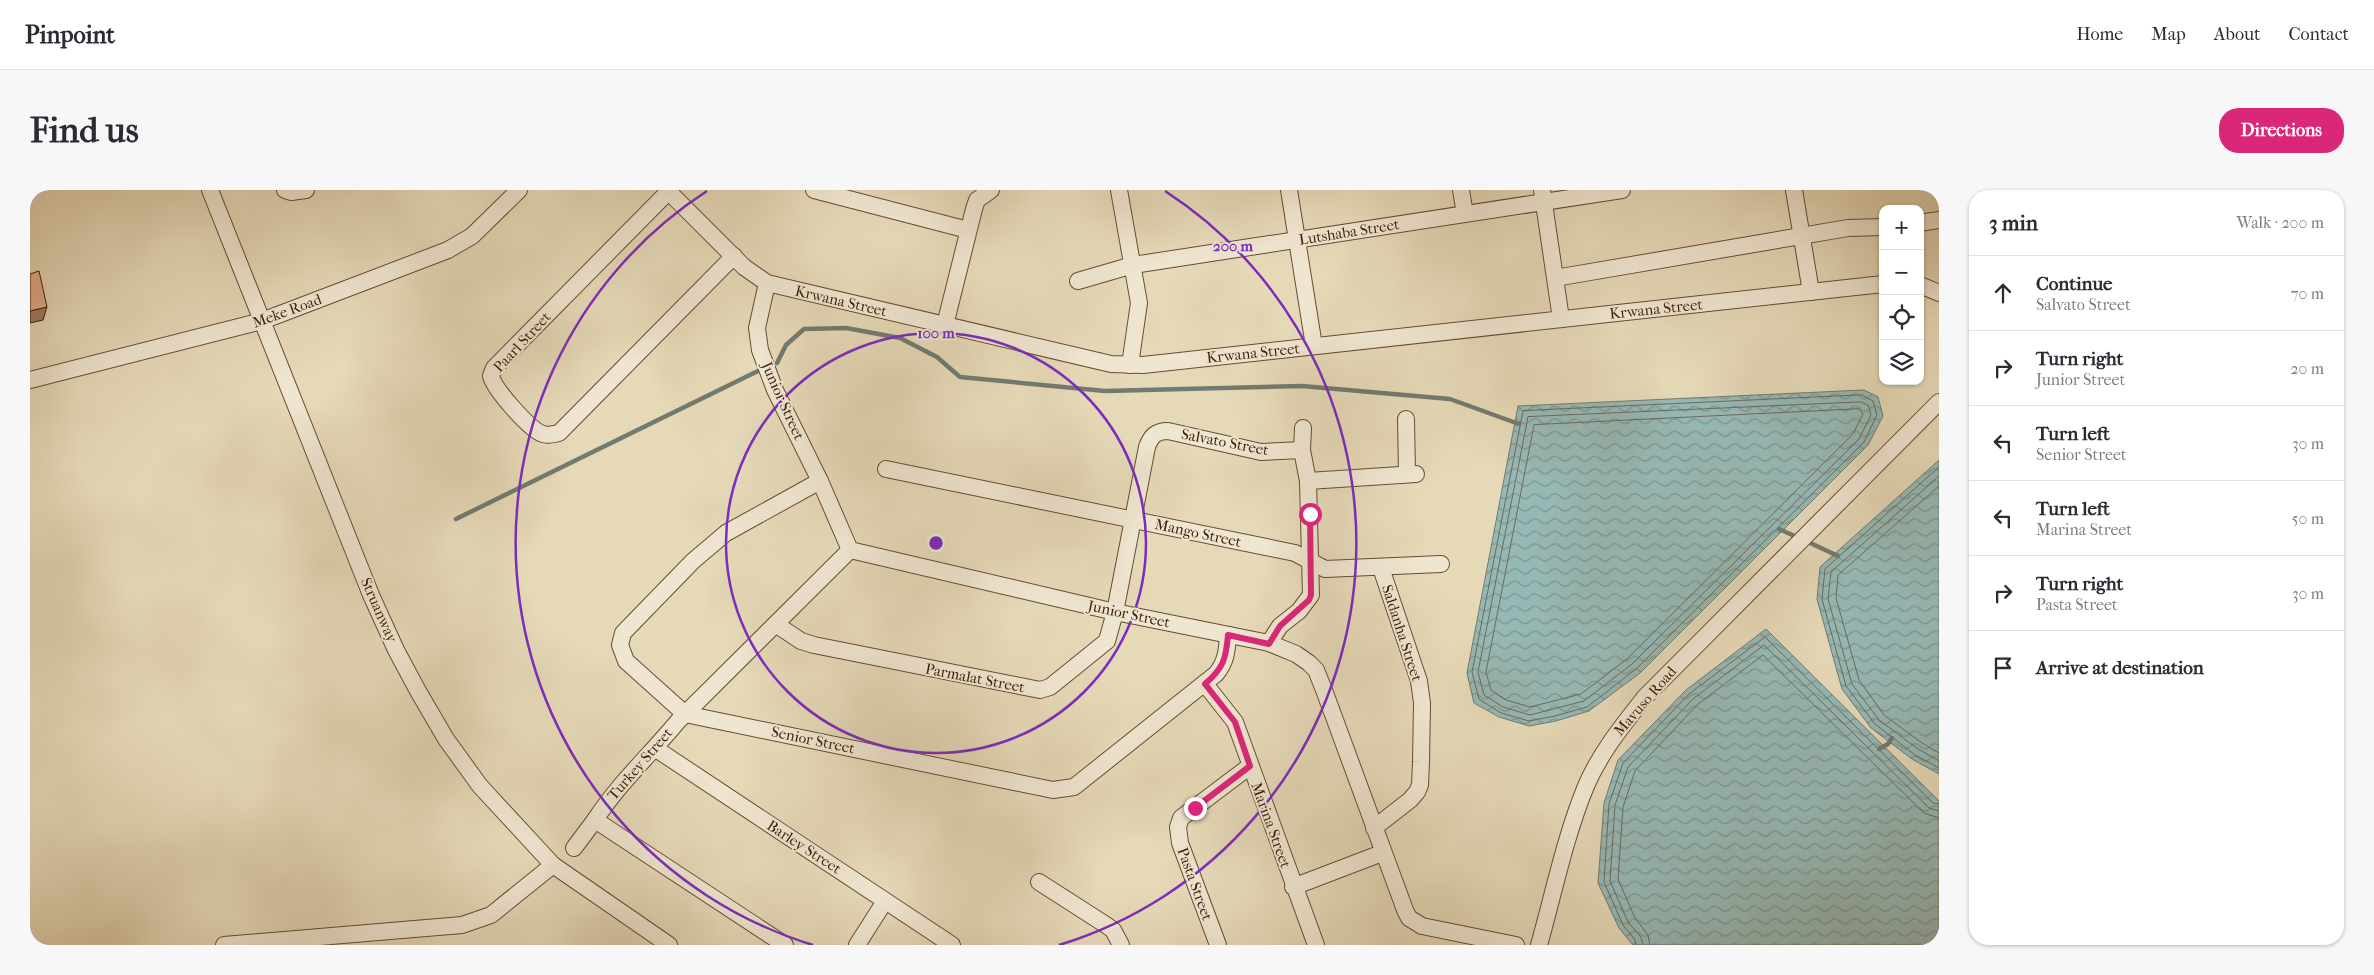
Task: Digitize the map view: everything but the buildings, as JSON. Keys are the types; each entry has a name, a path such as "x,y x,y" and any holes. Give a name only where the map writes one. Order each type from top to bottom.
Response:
{"street":[{"name":"Struanway","path":"210,190 371,595 405,666 446,739 480,786 553,865 669,945"},
{"path":"285,190 291,192 306,190"},
{"name":"Meke Road","path":"30,380 262,322 460,245 481,229 519,190"},
{"path":"814,190 847,194 968,230"},
{"path":"945,325 977,200 991,190"},
{"path":"1119,190 1139,303 1130,365"},
{"path":"1289,190 1314,346"},
{"path":"1461,190 1465,214"},
{"name":"Lutshaba Street","path":"1078,281 1133,265 1465,214 1543,196 1622,190"},
{"path":"1794,190 1810,292"},
{"name":"Paarl Street","path":"668,191 494,368 491,376 499,393 536,430 544,435 559,433 734,256"},
{"name":"Krwana Street","path":"668,191 734,256 767,283 1111,364 1130,365 1314,346 1879,284"},
{"path":"1543,196 1561,319"},
{"path":"1924,222 1939,220"},
{"path":"1555,278 1848,228 1879,227"},
{"name":"Junior Street","path":"767,283 757,328 760,350 775,390 820,481 850,550 1115,612 1269,644 1296,654 1316,670 1382,853 1409,918 1422,926 1481,942 1516,945"},
{"path":"1924,287 1939,293"},
{"name":"Mavuso Road","path":"1539,945 1570,832 1586,785 1610,741 1645,696 1939,402"},
{"path":"1308,481 1412,474 1406,419"},
{"path":"1269,644 1280,626 1309,600 1311,595 1312,563 1308,481 1302,450 1303,428"},
{"name":"Salvato Street","path":"1150,438 1154,434 1168,431 1261,452 1302,450"},
{"name":"Parmalat Street","path":"776,625 801,641 814,645 1040,690 1050,686 1103,646 1110,634 1150,438"},
{"name":"Mango Street","path":"886,470 1133,518 1295,553 1325,570 1441,564"},
{"path":"685,714 626,661 620,650 623,633 694,561 726,533 820,481"},
{"name":"Turkey Street","path":"574,848 620,785 656,749 685,714 850,550"},
{"name":"Saldanha Street","path":"1374,828 1410,800 1417,792 1420,785 1422,762 1422,703 1419,681 1380,568"},
{"name":"Senior Street","path":"685,714 1053,790 1066,790 1074,788 1205,684 1222,667 1227,654 1228,635"},
{"name":"Marina Street","path":"1205,684 1235,722 1293,887 1316,945"},
{"name":"Barley Street","path":"656,749 952,945"},
{"name":"Pasta Street","path":"1218,945 1180,843 1178,827 1182,818 1250,766"},
{"path":"594,820 785,945"},
{"path":"1293,887 1382,853"},
{"path":"224,945 462,925 491,916 553,865"},
{"path":"1040,882 1106,924 1113,930 1120,945"},
{"path":"858,945 885,900"}],"water":[{"path":"1864,390 1878,397 1883,416 1868,445 1640,673 1589,711 1556,721 1529,726 1499,717 1474,703 1467,673 1518,406"},
{"path":"1939,460 1939,774 1912,759 1871,728 1842,689 1817,599 1820,567"},
{"path":"1766,629 1939,801 1939,945 1633,945 1619,928 1598,883 1604,803 1618,760 1686,690"}],"waterway":[{"path":"777,363 786,345 804,329 846,328 900,338 937,357 960,377 1105,391 1302,386 1450,399 1519,424"},
{"path":"456,519 758,371"},
{"path":"1779,529 1799,538"},
{"path":"1806,541 1838,556"},
{"path":"1879,749 1888,744 1892,738"}],"route":[{"path":"1195,808 1250,766 1235,722 1228,710 1205,684 1222,667 1227,654 1228,635 1269,644 1275,631 1309,600 1311,595 1312,563 1310,514"}]}
